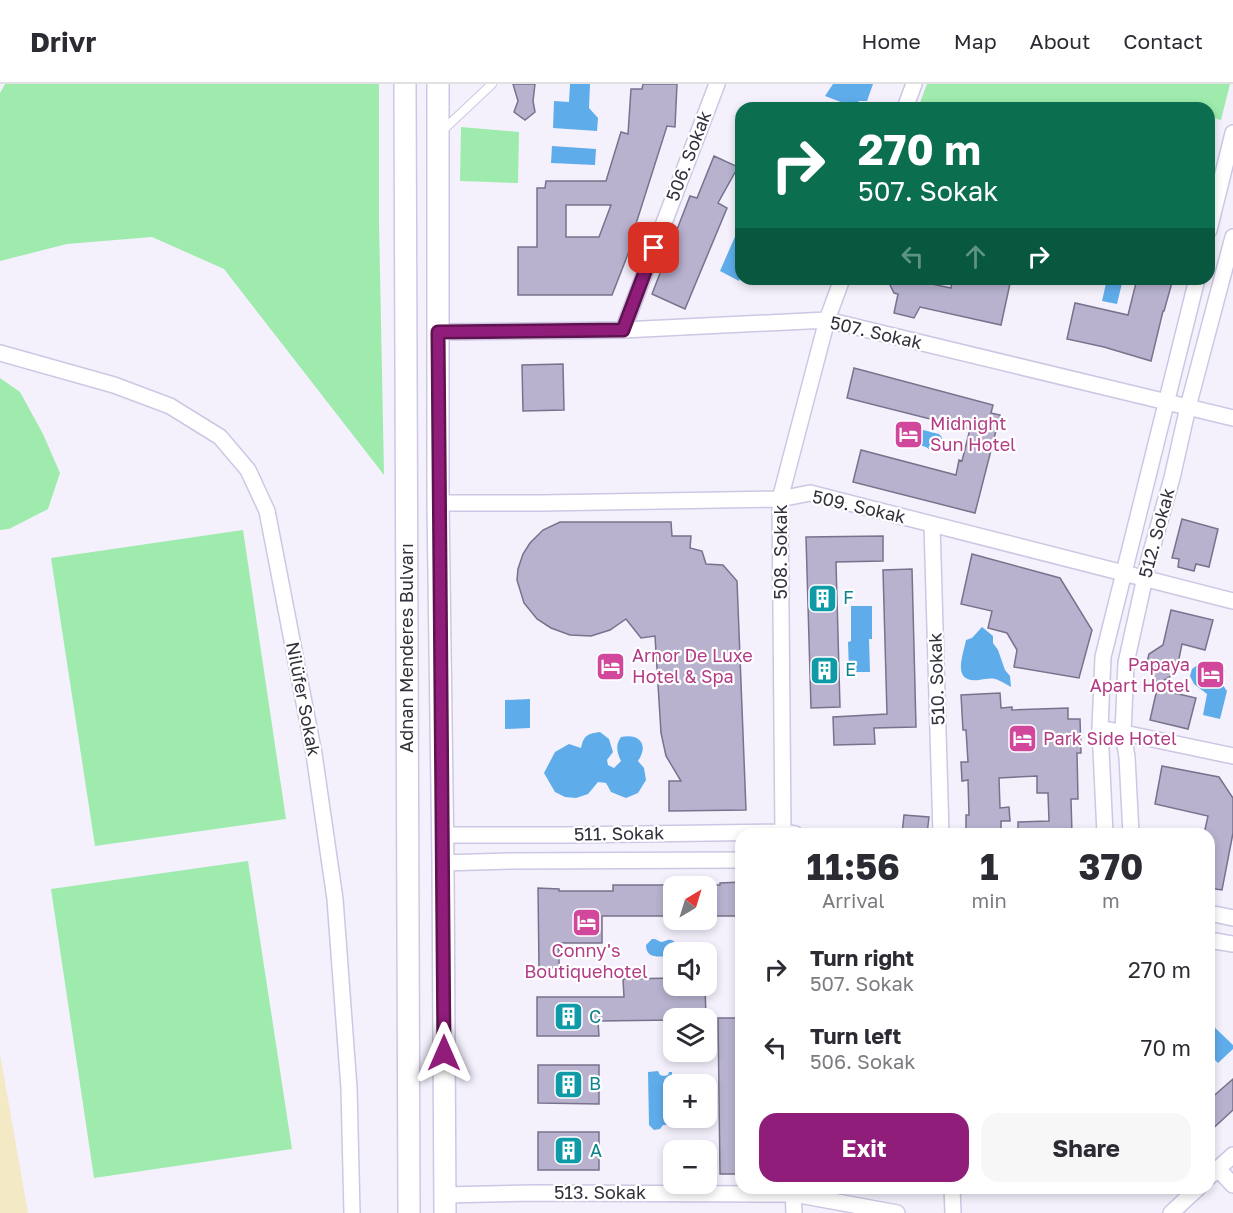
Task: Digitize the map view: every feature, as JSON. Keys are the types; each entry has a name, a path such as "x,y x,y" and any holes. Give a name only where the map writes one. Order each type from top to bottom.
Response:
{"main road":[{"name":"Adnan Menderes Bulvarı","path":"405,84 409,1213"},
{"name":"Adnan Menderes Bulvarı","path":"438,84 438,503 445,1204"}],"street":[{"name":"506. Sokak","path":"623,330 717,84"},
{"path":"907,102 914,84"},
{"path":"1215,204 1233,134"},
{"name":"512. Sokak","path":"1131,828 1124,733 1126,663 1188,407 1233,237"},
{"name":"508. Sokak","path":"787,828 780,499 827,320 840,285"},
{"name":"512. Sokak","path":"1105,828 1100,728 1103,657 1196,285"},
{"name":"507. Sokak","path":"438,332 623,330 827,320 1233,418"},
{"name":"Nilüfer Sokak","path":"0,353 114,385 170,406 220,437 248,470 267,511 314,754 335,899 349,1088 352,1213"},
{"name":"509. Sokak","path":"438,503 780,499 810,493 1233,601"},
{"name":"510. Sokak","path":"933,524 941,828"},
{"path":"1100,728 1233,756"},
{"name":"511. Sokak","path":"443,835 735,833"},
{"name":"511. Sokak","path":"443,863 735,860"},
{"path":"1215,914 1233,918"},
{"path":"1215,941 1233,944"},
{"path":"1215,1171 1233,1155"},
{"path":"1215,1174 1233,1185"},
{"name":"513. Sokak","path":"445,1204 536,1193 735,1191"},
{"path":"794,1194 794,1213"},
{"name":"513. Sokak","path":"808,1194 897,1213"},
{"path":"952,1194 953,1213"},
{"path":"1171,1213 1192,1194"}],"lane":[{"path":"439,134 492,84"}],"green space":[{"path":"5,84 379,84 384,475 224,269 152,237 67,244 0,261 0,93"},
{"path":"927,84 1230,84 1221,120 1215,118 1215,102 920,102"},
{"path":"461,127 519,132 518,183 460,181"},
{"path":"0,378 20,392 43,434 60,473 48,509 9,529 0,530"},
{"path":"243,530 286,819 95,846 51,558"},
{"path":"248,861 292,1149 94,1178 51,889"}],"sand":[{"path":"0,1054 28,1213 0,1213"}],"water":[{"path":"570,84 590,84 589,108 598,118 597,131 553,128 554,101 569,102"},
{"path":"833,84 873,84 867,101 841,102 825,96"},
{"path":"552,146 596,149 595,165 551,163"},
{"path":"735,237 735,279 720,271"},
{"path":"1106,285 1122,285 1117,304 1102,301"},
{"path":"911,427 939,434 943,442 941,450 935,452 923,446 910,448 906,445 902,434"},
{"path":"851,606 872,606 872,639 869,639 870,672 849,672 848,642 851,641"},
{"path":"982,627 993,636 993,643 1010,676 1011,687 989,678 970,680 962,673 961,660 966,640 972,638"},
{"path":"1199,664 1225,670 1222,684 1227,691 1220,719 1203,715 1207,694 1194,684 1190,676 1192,669"},
{"path":"530,699 530,728 505,729 505,700"},
{"path":"600,732 609,739 613,752 607,760 608,765 614,768 621,761 617,749 621,737 633,737 641,742 643,750 638,761 644,768 646,780 638,793 626,798 611,792 606,783 598,782 588,794 576,798 565,797 555,792 544,773 555,752 569,744 581,748 587,736"},
{"path":"652,939 661,942 672,940 675,942 663,942 663,956 651,955 646,945"},
{"path":"1215,1028 1233,1045 1233,1049 1218,1063 1215,1060"},
{"path":"658,1071 663,1076 663,1125 660,1129 654,1130 649,1125 648,1072"}],"building":[{"path":"513,84 535,84 533,101 535,112 525,120 514,112 518,101"},
{"path":"643,84 677,84 675,127 667,126 634,230 637,231 612,295 518,295 518,247 537,247 537,188 545,188 546,181 606,181 621,132 628,134 631,89 642,89","holes":["566,205 611,205 599,237 566,237"]},
{"path":"714,156 735,166 735,172 718,203 727,208 685,309 652,294 690,196 697,198"},
{"path":"890,285 936,285 951,288 951,285 1010,285 1001,325 920,307 914,318 894,313 898,294 894,293"},
{"path":"1136,285 1171,285 1151,361 1067,339 1075,303 1128,315"},
{"path":"563,364 564,410 523,411 522,365"},
{"path":"854,368 993,405 991,413 1000,415 975,513 853,482 861,450 956,475 970,429 847,398"},
{"path":"1182,519 1218,529 1209,567 1196,564 1194,571 1178,567 1179,559 1172,558"},
{"name":"Arnor De Luxe Hotel & Spa","path":"560,522 671,522 672,536 691,536 690,548 702,551 706,564 723,565 737,581 746,810 669,811 669,781 681,781 666,756 661,733 655,636 641,638 626,619 610,630 591,636 570,635 551,628 537,619 524,603 517,580 523,554 543,530"},
{"path":"883,536 883,561 836,562 840,707 811,708 806,537"},
{"path":"972,554 1060,578 1092,630 1079,678 1014,667 1017,650 1007,633 988,628 992,611 961,604"},
{"path":"912,569 916,727 874,728 875,744 834,745 833,717 887,714 883,570"},
{"path":"1171,610 1213,620 1205,650 1182,644 1176,673 1158,684 1146,666 1149,654 1163,645"},
{"path":"1157,689 1196,698 1188,729 1150,720"},
{"path":"1000,693 1001,708 1012,707 1012,710 1068,708 1068,719 1080,719 1081,753 1077,753 1078,799 1071,799 1072,828 1018,828 1018,822 1049,821 1048,793 1037,793 1037,776 999,778 1000,808 1009,807 1010,821 1001,821 1001,828 966,828 966,815 969,815 968,780 962,781 961,762 968,762 961,695"},
{"path":"1162,766 1219,777 1233,798 1233,833 1222,890 1215,889 1215,828 1205,828 1208,816 1155,804"},
{"path":"904,815 929,817 928,828 903,828"},
{"path":"735,882 735,916 717,916 717,885 720,883"},
{"path":"613,885 663,885 663,916 602,916 602,943 559,943 559,968 539,968 538,888 559,889 559,891 613,891"},
{"path":"663,978 663,996 705,996 706,1008 663,1008 663,1020 598,1021 599,1036 537,1036 537,997 624,997 623,979"},
{"path":"718,1018 735,1018 735,1174 720,1174"},
{"name":"B","path":"538,1065 599,1065 599,1104 538,1103"},
{"path":"1233,1079 1233,1110 1215,1126 1215,1095"},
{"name":"A","path":"538,1132 599,1132 599,1170 538,1170"}],"place":[{"name":"Midnight Sun Hotel","path":"909,434"},
{"name":"F","path":"822,598"},
{"name":"Arnor De Luxe Hotel & Spa","path":"611,666"},
{"name":"E","path":"824,670"},
{"name":"Papaya Apart Hotel","path":"1211,675"},
{"name":"Park Side Hotel","path":"1022,739"},
{"name":"Conny's Boutiquehotel","path":"586,922"},
{"name":"C","path":"568,1017"},
{"name":"B","path":"568,1084"},
{"name":"A","path":"569,1151"}],"route":[{"path":"444,1053 438,332 623,330 654,248"}]}
